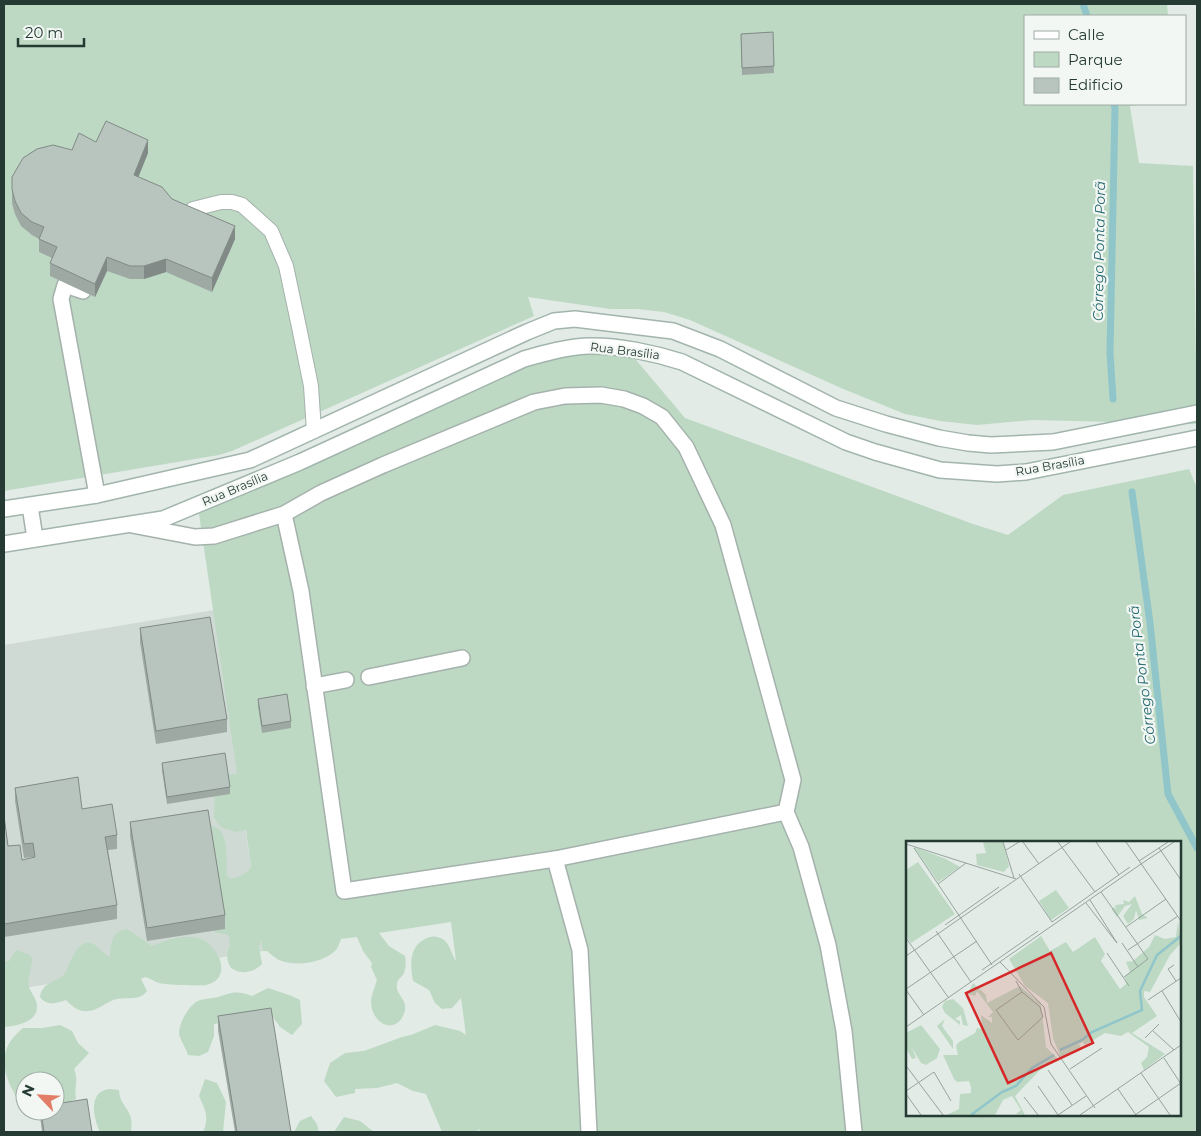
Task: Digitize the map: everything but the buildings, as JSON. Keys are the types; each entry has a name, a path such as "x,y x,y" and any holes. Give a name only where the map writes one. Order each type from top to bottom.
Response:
{"street":[{"path":"83,291 65,286 60,299 97,495"},
{"name":"Rua Brasília","path":"4,509 97,495 250,460 527,332 554,321 575,319 673,330 720,350 836,408 913,431 968,443 991,445 1053,442 1197,413"},
{"name":"Rua Brasília","path":"4,544 163,519 300,462 524,359 553,350 588,346 657,354 682,362 846,442 940,470 997,474 1026,472 1197,438"},
{"path":"126,524 194,537 214,536 284,514 321,494 383,466 534,402 565,396 601,395 624,399 643,406 662,417 686,447 723,525 793,780 786,812 801,847 828,945 844,1032 854,1132"},
{"path":"30,506 35,538"},
{"path":"284,514 301,591 344,891 555,859 786,812"},
{"path":"370,677 462,658"},
{"path":"314,686 346,680"},
{"path":"555,859 580,950 589,1132"}],"lane":[{"path":"190,220 194,209 221,202 232,202 242,205 271,231 286,266 311,386 314,431"}],"shaded area":[{"path":"214,610 263,951 4,991 4,645"}],"green space":[{"path":"4,4 1167,4 1168,15 1024,15 1024,105 1138,105 1130,106 1139,163 1193,166 1197,424 1033,420 977,425 940,421 905,414 841,388 690,320 664,312 610,309 528,297 534,316 232,451 219,455 4,491"},
{"path":"564,354 631,354 685,418 973,524 1008,535 1063,495 1189,469 1197,488 1197,1132 480,1132 479,1129 476,1132 442,1132 426,1094 413,1091 397,1083 377,1088 355,1089 355,1093 336,1097 324,1081 330,1063 345,1053 364,1051 435,1025 460,1031 466,1035 461,998 452,1008 442,1009 435,1003 429,990 413,981 412,975 411,963 413,952 420,942 430,937 444,940 456,961 451,922 379,933 389,946 405,956 406,963 397,988 405,1010 402,1018 392,1025 386,1025 381,1022 376,1018 373,1011 371,1000 377,980 371,967 372,963 363,951 357,937 341,939 336,950 324,958 301,963 279,960 267,951 263,951 261,940 259,946 262,964 247,972 239,972 231,968 227,956 230,945 229,936 212,930 208,825 216,827 224,838 227,876 231,879 237,877 251,867 246,830 236,832 223,828 214,817 215,792 226,775 237,774 199,514 516,370 547,358"},
{"path":"127,929 152,946 183,937 201,939 208,943 218,955 221,963 219,976 214,982 206,985 163,984 145,977 141,979 147,991 141,996 117,999 88,1011 78,1010 66,1000 49,1003 40,997 41,992 46,986 64,975 81,945 91,943 110,957 111,943 115,935"},
{"path":"16,950 30,955 32,959 29,984 37,1005 37,1011 26,1022 4,1027 4,962 9,961"},
{"path":"268,988 300,1000 302,1024 292,1035 280,1027 270,1013 214,1024 214,1036 208,1052 199,1056 188,1055 179,1029 191,1006 203,999 234,993 252,996"},
{"path":"60,1025 72,1031 78,1043 89,1053 74,1069 76,1099 65,1103 65,1071 15,1071 15,1094 12,1089 4,1063 10,1042 23,1028 42,1028"},
{"path":"205,1079 217,1083 226,1102 223,1132 203,1132 206,1122 205,1109 199,1096"},
{"path":"109,1089 119,1090 122,1101 131,1118 131,1132 100,1132 94,1113 95,1100 102,1091"},
{"path":"311,1116 317,1124 319,1132 294,1132 300,1121"},
{"path":"344,1117 360,1121 374,1132 334,1132"}],"waterway":[{"name":"Córrego Ponta Porã","path":"1083,4 1087,15"},
{"name":"Córrego Ponta Porã","path":"1113,399 1110,353 1114,105"},
{"name":"Córrego Ponta Porã","path":"1132,492 1150,623 1168,794 1197,848"}]}
